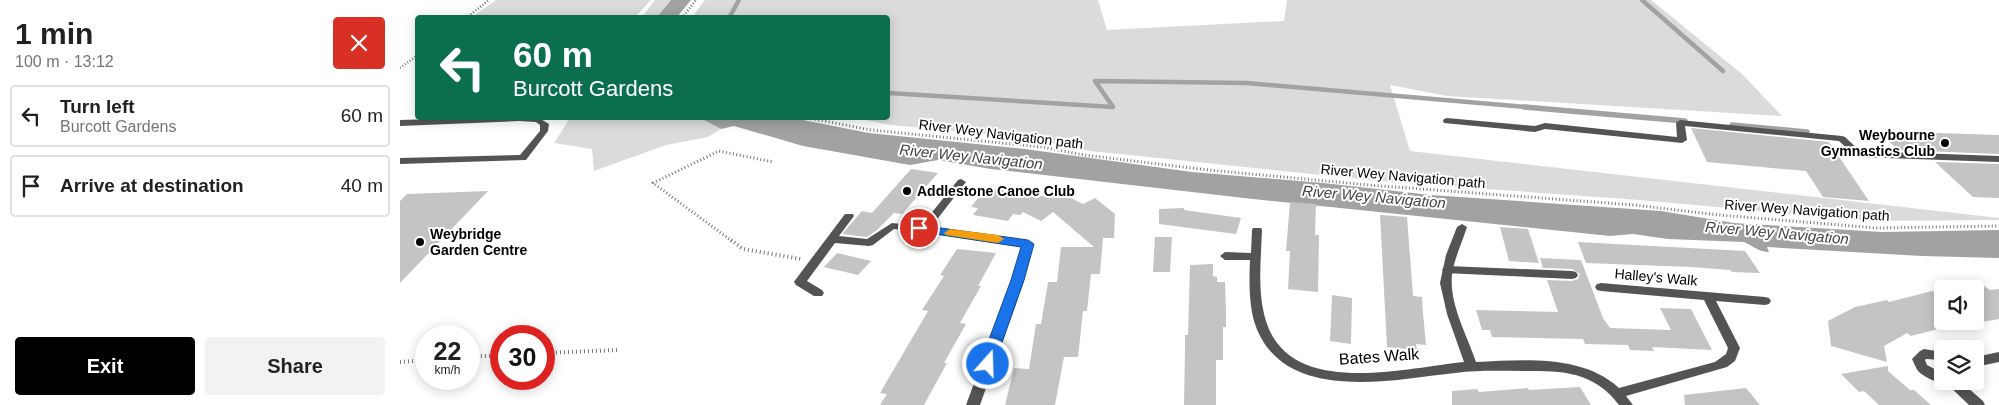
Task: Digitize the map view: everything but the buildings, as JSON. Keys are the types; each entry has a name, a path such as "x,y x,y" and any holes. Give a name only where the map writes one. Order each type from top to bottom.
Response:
{"street":[{"path":"400,124 474,120"},
{"path":"400,160 523,158 544,131 545,124 538,120"},
{"path":"1447,120 1535,129 1545,126 1682,140 1680,123 1842,139 1858,154 1999,159"},
{"path":"922,229 961,182"},
{"path":"818,293 800,282 849,216"},
{"path":"832,239 869,244 892,226 1028,244 1018,280 973,405"},
{"path":"1462,227 1448,270 1446,284 1471,366"},
{"name":"Bates Walk","path":"1257,230 1257,306 1263,330 1279,356 1295,365 1311,372 1346,378 1471,366 1571,367 1604,382 1618,393 1626,405"},
{"path":"1225,256 1256,257"},
{"path":"1448,270 1572,275"},
{"name":"Halley's Walk","path":"1601,287 1765,301"},
{"name":"Halley's Walk","path":"1618,393 1724,364 1730,360 1734,348 1708,296"},
{"path":"1934,355 1924,354 1918,359 1923,368 1934,374"},
{"path":"1984,360 1999,357"},
{"path":"1961,390 1978,405"}],"path":[{"path":"470,15 488,0"},
{"path":"684,15 696,0"},
{"path":"400,68 415,57"},
{"name":"River Wey Navigation path","path":"818,120 871,130 1042,147 1084,155 1208,170 1634,205 1719,215 1877,228 1999,226"},
{"path":"773,162 719,150 652,183 743,249 816,262"},
{"path":"555,353 616,350"},
{"path":"400,362 415,361"}],"shaded area":[{"path":"496,0 651,0 637,15 475,15"},
{"path":"655,0 671,0 659,15 643,15"},
{"path":"705,0 1098,0 1107,30 1284,21 1287,0 1651,0 1742,74 1782,116 1447,96 1390,85 1410,151 1999,218 1999,220 1870,221 1639,200 1389,182 1090,151 1032,139 891,125 865,120 890,120 890,15 694,15"},
{"path":"569,120 704,120 721,129 708,137 666,145 594,171 592,149 554,143"}],"water":[{"path":"671,0 691,0 679,15 659,15"},
{"name":"River Wey Navigation","path":"704,120 803,120 869,133 1025,149 1192,172 1323,183 1431,195 1661,211 1734,223 1882,232 1999,230 1999,258 1922,256 1767,247 1769,252 1765,252 1744,242 1668,239 1633,234 1610,236 1244,198 991,169 938,160 910,165 803,146 734,126 721,129"}],"waterway":[{"path":"731,15 739,0"},
{"path":"1642,0 1723,71"},
{"path":"890,93 1113,107 1095,81 1246,83 1538,108"},
{"path":"1524,107 1685,121"},
{"path":"1732,125 1807,132"}],"slow traffic":[{"path":"950,233 998,239"}],"place":[{"name":"Weybourne Gymnastics Club","path":"1945,143"},
{"name":"Addlestone Canoe Club","path":"907,191"},
{"name":"Weybridge Garden Centre","path":"420,242"}],"route":[{"path":"919,228 1028,244 1018,280 988,364"}]}
